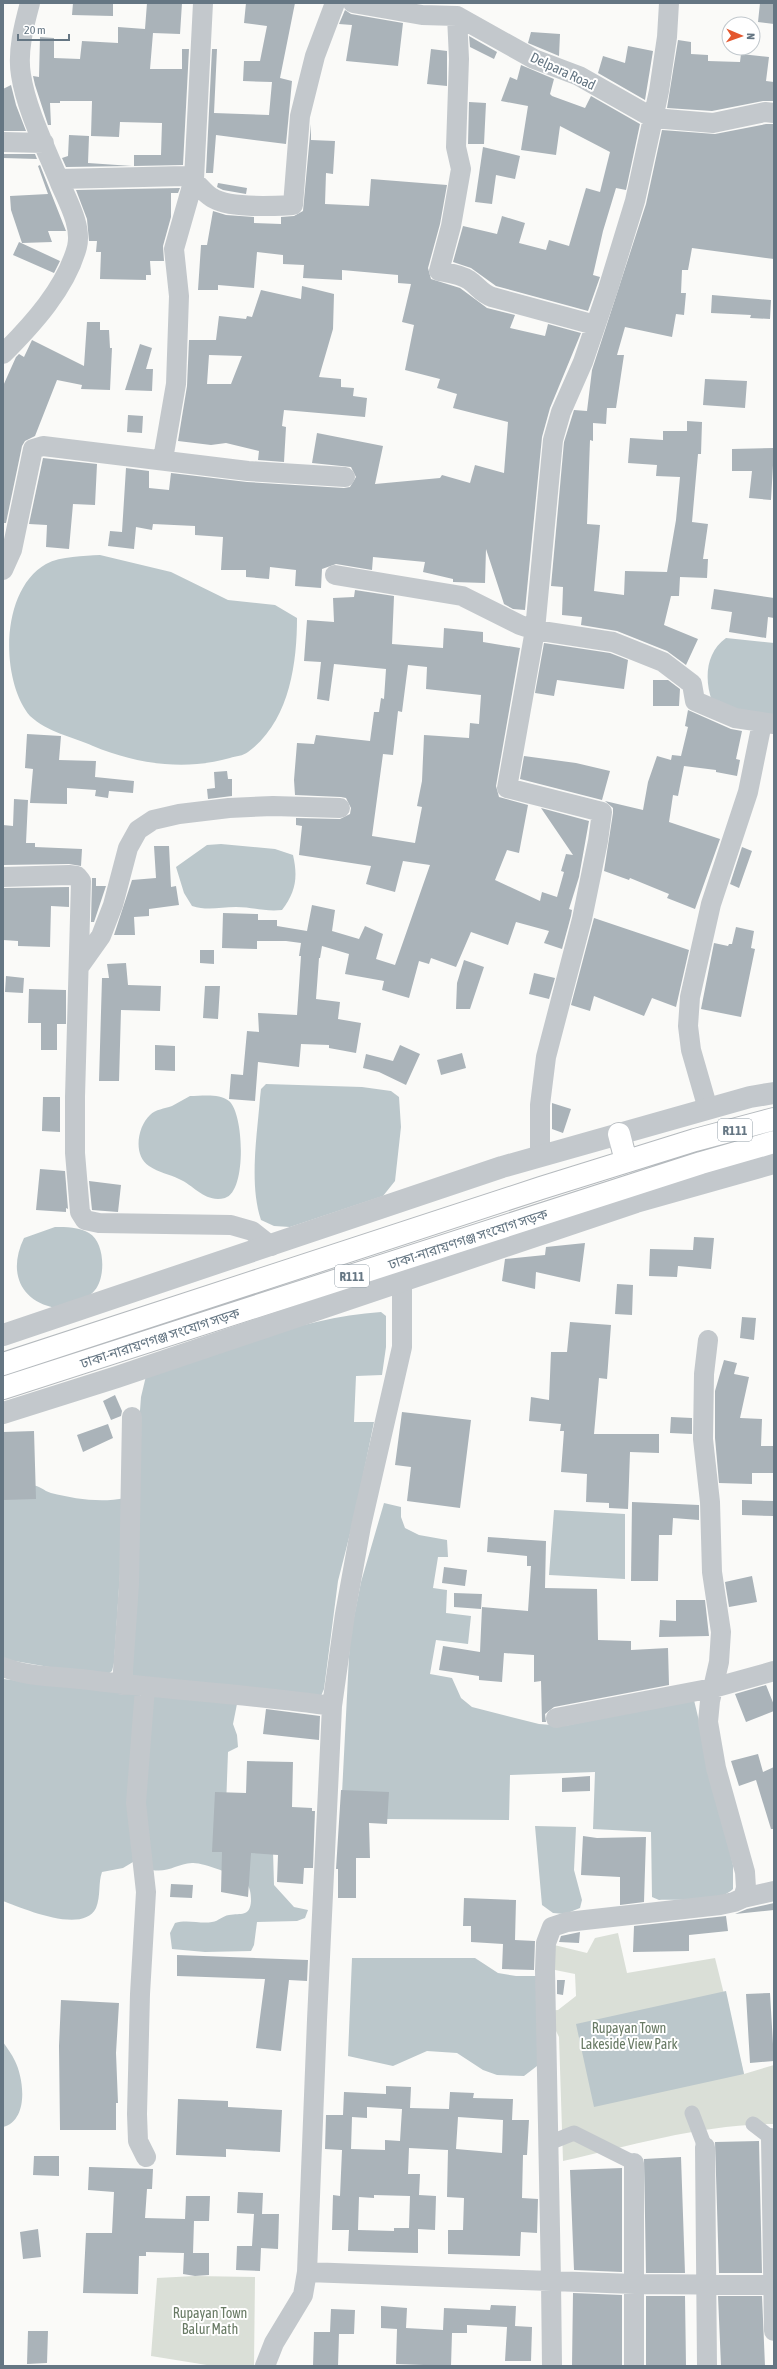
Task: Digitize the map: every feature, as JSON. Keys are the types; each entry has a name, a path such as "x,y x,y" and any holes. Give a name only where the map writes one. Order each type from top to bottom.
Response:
{"main road":[{"name":"ঢাকা-নারায়ণগঞ্জ সংযোগ সড়ক","path":"3,1364 626,1161 695,1140 774,1120"},
{"path":"619,1134 626,1161"},
{"name":"ঢাকা-নারায়ণগঞ্জ সংযোগ সড়ক","path":"3,1388 633,1194 701,1163 774,1142"}],"street":[{"path":"3,354 26,329 58,288 77,246 76,222 29,107 20,74 21,49 30,3"},
{"path":"163,459 176,384 179,296 174,248 194,179 203,3"},
{"path":"58,179 186,176 194,179 212,198 223,203 293,205 300,116 315,56 335,3"},
{"path":"353,3 422,15 447,11 459,59 456,147 461,169 451,226 439,271 460,275 470,281 482,293 492,297 595,324"},
{"path":"540,1156 540,1105 546,1057 582,919 598,841 602,812 507,788 535,630 553,440 561,412 583,362 635,202 653,118 667,37 669,3"},
{"name":"Delpara Road","path":"447,11 534,59 579,76 653,118 713,123 765,112 774,113"},
{"path":"3,142 44,143"},
{"path":"3,570 12,550 33,449 43,446 91,453 163,459 248,471 345,477"},
{"path":"335,575 462,596 520,625 535,630 613,642 663,662 692,684 695,701 735,718 768,724 748,792 711,904 690,997 688,1026 691,1050 708,1109"},
{"path":"79,967 101,936 113,905 128,848 138,830 153,820 179,814 229,808 273,806 340,808"},
{"path":"3,877 69,875 77,876 81,881 75,1153 80,1212 85,1220 115,1223 231,1225 252,1231 271,1246"},
{"path":"3,1335 502,1167 750,1097 774,1093"},
{"path":"3,1413 402,1282 633,1194 774,1163"},
{"path":"265,2366 274,2343 303,2295 307,2272 316,2020 332,1706 345,1614 361,1526 402,1347 402,1282"},
{"path":"708,1340 704,1374 703,1439 710,1502 712,1572 721,1632 719,1662 713,1688 708,1722 716,1768 745,1872 746,1888 743,1898"},
{"path":"122,1685 130,1569 132,1417"},
{"path":"3,1667 12,1671 145,1688 250,1696 332,1706"},
{"path":"556,1718 713,1688 774,1671"},
{"path":"145,1688 136,1802 146,1892 140,1994 138,2141 146,2157"},
{"path":"552,2366 545,1968 546,1943 552,1927 567,1922 720,1905 734,1902 743,1898 774,1892"},
{"path":"692,2113 706,2147 708,2285 707,2366"},
{"path":"753,2124 771,2138 774,2331"},
{"path":"549,2143 574,2133 634,2163 634,2366"},
{"path":"307,2272 635,2284 773,2285"}],"green space":[{"name":"Rupayan Town Lakeside View Park","path":"618,1933 627,1973 715,1958 744,2074 774,2065 774,2124 747,2125 694,2131 563,2161 559,2037 546,2011 558,2010 576,1996 575,1974 545,1968 546,1943 587,1953 595,1938"},
{"name":"Rupayan Town Balur Math","path":"195,2276 255,2277 254,2366 213,2366 151,2356 157,2278"}],"shaded area":[{"path":"100,555 171,572 228,600 275,605 297,618 295,655 288,691 282,709 262,740 248,752 242,755 213,762 178,765 161,764 109,752 60,734 37,722 30,716 20,700 13,681 10,659 10,636 13,614 20,594 31,577 46,564 52,561 80,556"},
{"path":"726,638 774,643 774,718 765,718 712,701 709,693 708,666 714,651"},
{"path":"221,844 275,849 293,855 295,863 295,884 287,903 282,910 236,907 209,909 192,906 184,893 176,867 207,845"},
{"path":"266,1084 362,1087 391,1091 399,1097 401,1127 395,1181 383,1196 290,1227 274,1226 261,1220 255,1191 255,1160 261,1089"},
{"path":"190,1096 225,1098 234,1108 238,1120 240,1135 240,1168 237,1182 232,1193 225,1198 212,1198 200,1193 185,1182 149,1166 141,1156 139,1149 140,1134 142,1127 150,1115 155,1111 172,1106"},
{"path":"55,1227 77,1228 89,1233 98,1244 102,1260 101,1277 95,1290 82,1299 56,1308 33,1299 20,1283 17,1273 19,1250 24,1238"},
{"path":"381,1312 386,1316 386,1347 382,1375 356,1376 354,1422 374,1422 356,1510 338,1581 324,1689 321,1696 132,1678 139,1424 141,1397 146,1376 292,1328 351,1315"},
{"path":"3,1485 34,1485 51,1493 88,1500 125,1498 114,1663 112,1671 108,1674 49,1667 3,1659"},
{"path":"384,1503 401,1507 401,1517 405,1528 419,1535 447,1540 448,1557 438,1557 433,1588 447,1590 446,1613 471,1616 468,1644 436,1640 430,1674 452,1678 461,1698 472,1707 539,1724 564,1726 694,1700 733,1865 733,1889 719,1896 709,1898 659,1900 652,1897 651,1832 593,1829 595,1772 510,1775 509,1820 385,1819 341,1813 350,1637 361,1582"},
{"path":"554,1510 625,1514 625,1579 549,1575"},
{"path":"3,1679 140,1694 133,1862 123,1868 102,1872 96,1908 89,1916 79,1919 52,1917 3,1901"},
{"path":"151,1693 237,1704 233,1724 237,1735 238,1747 228,1752 226,1807 273,1851 274,1885 294,1907 308,1910 305,1918 297,1921 257,1922 254,1945 251,1951 205,1952 172,1949 170,1933 175,1923 184,1921 212,1922 227,1916 247,1912 250,1906 251,1895 245,1881 226,1872 197,1863 158,1871 152,1870 141,1821"},
{"path":"535,1826 576,1827 574,1870 582,1900 580,1908 565,1914 553,1913 542,1905"},
{"path":"352,1958 475,1958 498,1973 516,1976 537,1976 537,2066 524,2076 497,2075 483,2070 457,2053 427,2051 393,2066 348,2056"},
{"path":"726,1991 744,2074 594,2107 576,2024"},
{"path":"3,2042 18,2069 21,2078 22,2098 21,2108 17,2116 11,2123 3,2127"}],"building":[{"path":"73,3 113,3 113,16 72,15"},
{"path":"147,3 182,3 180,34 153,33 150,69 182,69 182,49 189,49 183,165 134,166 134,155 161,155 162,123 120,122 119,137 91,136 92,101 60,101 60,103 50,103 51,125 48,125 33,76 39,77 40,37 54,38 54,58 80,59 82,41 118,43 118,27 145,29"},
{"path":"246,3 295,3 280,78 292,81 286,144 216,135 213,173 206,173 212,49 217,49 214,113 269,115 272,82 243,81 244,61 260,61 267,26 244,23"},
{"path":"760,3 774,3 774,24 761,22 761,16 759,16"},
{"path":"345,10 351,14 403,23 398,66 346,61 352,25 339,24"},
{"path":"531,32 560,34 559,56 528,43"},
{"path":"469,36 497,52 494,59 470,47"},
{"path":"678,40 691,42 691,54 708,55 708,61 740,62 741,56 769,57 766,81 774,82 774,101 763,101 712,111 667,108"},
{"path":"628,46 653,51 645,100 598,73 603,56 625,63"},
{"path":"431,49 447,51 447,86 427,84"},
{"path":"521,65 554,79 550,94 552,96 585,108 591,96 640,124 626,190 616,188 603,231 593,275 600,277 588,311 496,286 471,268 453,262 463,226 497,234 502,216 525,223 519,243 546,250 549,240 569,246 586,188 600,192 610,152 560,126 556,155 521,150 528,106 501,101 510,77 517,80"},
{"path":"11,85 16,105 26,131 3,131 3,89"},
{"path":"469,102 486,103 484,144 468,144"},
{"path":"311,124 311,140 335,141 333,174 326,173 325,204 369,206 371,179 447,185 440,224 428,268 431,279 460,288 487,308 515,315 510,328 545,336 548,324 581,333 550,408 542,437 525,610 513,609 504,604 486,549 485,583 453,582 453,579 423,572 425,562 373,557 372,570 336,564 322,569 321,588 295,586 296,570 270,567 269,579 246,577 246,570 221,570 223,537 195,535 195,526 153,524 152,530 136,527 134,549 108,546 110,531 122,532 126,468 149,471 149,488 169,490 171,473 247,482 344,488 350,487 356,477 351,467 312,463 317,433 383,446 375,484 440,478 442,475 470,483 475,465 504,473 508,422 453,408 457,394 437,388 440,379 405,370 414,325 402,322 411,284 398,283 398,275 342,270 342,280 303,278 304,265 283,264 283,255 257,252 254,288 218,285 218,290 198,290 201,245 207,245 213,211 226,215 254,217 254,223 281,224 281,217 294,216 303,211"},
{"path":"766,124 774,124 774,259 692,248 688,270 682,270 681,293 686,293 684,315 676,314 672,337 625,327 617,355 624,355 616,408 607,408 606,424 593,423 593,441 590,440 587,524 600,525 594,591 624,595 625,571 667,572 676,520 680,477 656,476 657,465 628,463 630,438 663,440 663,431 687,431 687,421 702,422 701,454 698,454 692,522 708,524 703,559 708,559 707,578 680,577 679,596 671,596 664,625 698,639 686,665 667,651 617,631 581,625 582,617 562,615 563,587 551,586 564,442 574,410 587,411 592,370 646,204 662,130 715,134"},
{"path":"69,135 89,136 88,163 132,166 66,167 62,158 68,156"},
{"path":"483,147 520,156 515,179 496,175 492,204 475,202"},
{"path":"3,154 35,154 37,159 3,158"},
{"path":"40,165 66,231 48,231 52,242 22,243 11,210 10,196 48,194 38,166"},
{"path":"218,183 247,188 246,194 223,190 217,187"},
{"path":"180,188 178,193 171,193 171,217 163,246 164,261 150,261 151,275 146,275 146,280 100,279 101,252 96,252 97,241 89,241 87,219 76,190"},
{"path":"19,242 60,261 54,273 13,255"},
{"path":"302,286 334,294 333,329 319,377 341,379 341,387 354,388 353,396 367,398 365,417 284,410 282,426 286,427 284,462 258,460 259,451 226,443 211,445 178,441 187,386 189,340 216,340 219,316 246,319 247,316 252,317 261,290 301,299","holes":["209,355 242,356 231,384 207,384"]},
{"path":"712,295 771,300 770,319 750,318 751,315 711,313"},
{"path":"87,322 100,322 100,330 109,330 110,348 112,348 110,390 81,389 82,385 57,380 35,436 25,441 22,446 6,523 3,523 3,386 16,357 19,354 24,357 32,340 84,366"},
{"path":"140,344 152,348 146,369 153,369 152,391 125,390"},
{"path":"705,379 747,381 745,408 703,405"},
{"path":"128,415 143,416 142,433 127,432"},
{"path":"774,448 771,500 749,498 752,471 732,471 732,449"},
{"path":"43,458 97,464 95,505 73,504 69,549 46,547 47,525 29,524"},
{"path":"714,589 774,598 774,618 768,617 766,638 729,632 732,612 711,609"},
{"path":"355,590 394,596 392,644 443,648 444,628 483,632 483,642 520,648 496,786 499,797 528,805 519,853 507,850 495,880 540,901 542,892 557,897 564,872 561,871 566,854 573,855 541,808 589,821 579,877 569,909 572,910 571,916 562,949 544,943 549,931 516,922 508,945 471,932 456,967 431,958 429,964 419,961 409,998 382,990 384,981 345,974 349,954 322,946 319,958 316,999 340,1002 338,1019 361,1023 356,1053 329,1048 329,1045 301,1044 299,1067 258,1062 255,1101 229,1099 231,1074 243,1075 247,1031 259,1032 258,1013 297,1015 301,956 299,956 301,943 286,941 257,941 257,949 222,948 223,913 258,914 258,920 277,920 277,926 307,931 312,905 335,910 332,931 359,939 365,926 383,934 376,959 395,965 430,865 403,861 395,892 366,884 371,866 299,855 302,826 296,825 296,818 340,819 350,814 351,808 346,798 295,795 294,780 297,743 314,744 316,735 370,741 374,712 379,712 381,698 384,699 386,669 334,664 329,701 317,699 321,662 304,661 307,620 334,622 333,598 354,597","holes":["408,665 427,667 426,689 481,695 479,724 470,723 469,738 424,735 422,781 417,806 422,807 415,843 372,836 383,754 393,755 398,711 402,712"]},
{"path":"544,643 610,653 628,660 624,689 557,680 554,696 535,693"},
{"path":"653,680 668,680 680,689 679,706 653,706"},
{"path":"688,710 731,729 742,731 736,759 740,760 737,776 716,772 716,770 684,766 678,796 673,795 669,822 720,839 695,909 667,898 669,894 630,878 629,880 604,871 613,813 613,808 605,801 643,810 648,782 657,756 671,760 672,755 681,756 688,727 685,726"},
{"path":"27,734 61,736 59,760 96,761 95,777 134,781 133,793 109,791 108,798 95,796 96,790 67,788 67,804 30,803 33,769 25,768"},
{"path":"524,756 576,763 610,771 602,800 520,779"},
{"path":"227,771 228,779 232,779 232,796 208,799 207,789 215,788 214,772"},
{"path":"14,799 28,800 26,843 35,843 35,847 82,849 81,866 69,864 3,865 3,825 13,826"},
{"path":"154,846 169,846 171,887 176,886 179,905 149,909 149,916 134,917 135,935 114,935 132,880 156,878"},
{"path":"742,847 752,851 739,888 730,884"},
{"path":"92,878 96,878 96,886 106,886 94,922 91,922"},
{"path":"69,887 69,907 51,906 50,947 18,946 18,941 3,940 3,888"},
{"path":"594,918 689,950 676,1007 652,998 644,1016 594,996 590,1011 571,1005"},
{"path":"736,927 754,931 751,948 755,949 741,1017 701,1009 714,943 728,946 729,944 732,944"},
{"path":"200,950 214,950 214,964 200,963"},
{"path":"464,960 484,967 470,1009 456,1009 457,983"},
{"path":"126,963 128,985 161,986 160,1011 121,1010 119,1081 99,1081 102,978 109,978 107,964"},
{"path":"534,973 555,978 549,999 529,994"},
{"path":"6,976 24,978 23,993 5,992"},
{"path":"205,986 220,986 218,1019 203,1018"},
{"path":"29,989 66,990 66,1024 57,1024 57,1050 41,1050 41,1023 28,1023"},
{"path":"155,1045 175,1046 175,1071 155,1070"},
{"path":"400,1045 420,1054 406,1085 379,1072 363,1068 366,1054 393,1061"},
{"path":"462,1053 466,1068 441,1075 437,1060"},
{"path":"43,1097 60,1097 60,1132 42,1131"},
{"path":"552,1103 571,1109 563,1133 552,1129"},
{"path":"40,1169 65,1171 68,1209 66,1208 66,1212 36,1210"},
{"path":"89,1181 121,1185 118,1212 92,1210"},
{"path":"694,1237 714,1238 711,1269 678,1266 677,1277 649,1276 650,1249 693,1250"},
{"path":"585,1243 580,1282 536,1272 535,1289 502,1281 505,1259 545,1255 546,1247"},
{"path":"617,1284 633,1285 632,1315 615,1314"},
{"path":"742,1317 756,1318 754,1340 740,1338"},
{"path":"570,1322 611,1325 607,1379 599,1378 594,1434 659,1434 659,1453 630,1452 628,1509 609,1508 609,1503 586,1502 587,1474 561,1472 564,1431 560,1431 561,1424 529,1421 531,1397 549,1400 551,1352 567,1352"},
{"path":"724,1360 737,1363 734,1374 749,1377 740,1418 762,1419 761,1446 774,1446 774,1473 752,1473 752,1484 719,1483 715,1438 715,1391"},
{"path":"115,1395 122,1411 121,1416 111,1420 103,1401"},
{"path":"402,1412 471,1420 460,1508 407,1501 411,1467 395,1465"},
{"path":"671,1417 692,1418 692,1434 670,1433"},
{"path":"108,1424 113,1438 83,1452 77,1435"},
{"path":"34,1431 36,1499 3,1500 3,1432"},
{"path":"742,1500 774,1501 774,1516 742,1515"},
{"path":"632,1502 699,1505 699,1520 673,1518 672,1535 659,1535 658,1581 631,1581"},
{"path":"488,1537 546,1541 545,1588 597,1589 598,1640 631,1641 631,1650 668,1648 669,1685 554,1707 545,1714 546,1722 542,1722 541,1681 534,1682 534,1655 504,1653 502,1682 479,1680 479,1676 439,1670 443,1646 480,1652 482,1607 528,1611 531,1566 527,1566 527,1556 487,1552"},
{"path":"444,1567 467,1570 465,1586 442,1583"},
{"path":"752,1576 757,1602 729,1607 725,1582"},
{"path":"454,1593 482,1594 481,1609 454,1607"},
{"path":"676,1600 705,1600 709,1636 659,1637 660,1620 676,1621"},
{"path":"766,1685 774,1705 774,1711 746,1722 735,1694"},
{"path":"266,1709 320,1716 319,1740 263,1734"},
{"path":"758,1754 763,1772 774,1767 774,1829 771,1829 756,1780 739,1786 731,1761"},
{"path":"247,1761 293,1762 292,1807 312,1808 312,1811 315,1811 313,1868 304,1868 303,1884 277,1882 278,1855 251,1853 248,1897 221,1892 222,1852 212,1852 215,1792 246,1793"},
{"path":"590,1776 590,1791 562,1792 562,1778"},
{"path":"341,1790 389,1792 387,1824 369,1823 370,1858 356,1858 356,1898 338,1898 338,1869 336,1869"},
{"path":"583,1836 597,1838 646,1837 644,1902 620,1905 620,1877 581,1875"},
{"path":"171,1884 193,1885 192,1898 170,1897"},
{"path":"464,1898 516,1900 515,1940 535,1941 534,1970 502,1969 503,1944 471,1942 471,1926 463,1926"},
{"path":"774,1903 774,1910 735,1914 747,1909"},
{"path":"726,1916 728,1931 689,1935 689,1951 633,1952 634,1926"},
{"path":"580,1932 579,1943 559,1942 561,1936"},
{"path":"177,1955 308,1960 307,1981 289,1980 281,2051 256,2048 265,1979 177,1976"},
{"path":"557,1980 565,1980 563,1995 557,1994"},
{"path":"770,1993 774,2061 750,2063 746,1994"},
{"path":"61,2000 119,2003 116,2053 118,2103 116,2103 116,2130 60,2130 59,2046"},
{"path":"386,2086 411,2087 410,2108 449,2109 450,2092 474,2093 473,2098 513,2099 512,2120 529,2120 527,2155 523,2155 522,2198 538,2199 537,2233 521,2232 520,2256 448,2254 448,2230 463,2230 464,2198 447,2197 448,2150 409,2148 408,2174 420,2174 419,2195 436,2196 435,2230 418,2229 418,2253 348,2251 349,2230 332,2230 333,2195 340,2196 342,2150 325,2149 326,2115 343,2115 344,2092 386,2094","holes":["367,2107 402,2109 400,2141 385,2140 385,2150 351,2149 352,2117 367,2118","458,2117 503,2120 502,2153 456,2149","374,2195 410,2196 409,2228 394,2228 394,2231 358,2230 359,2197 374,2198"]},
{"path":"178,2099 228,2101 228,2107 282,2110 280,2152 226,2149 226,2157 176,2155"},
{"path":"759,2141 762,2273 719,2273 715,2142"},
{"path":"34,2156 59,2156 59,2176 33,2175"},
{"path":"681,2157 685,2273 646,2273 644,2159"},
{"path":"89,2167 153,2169 152,2189 147,2189 145,2218 185,2219 186,2196 210,2196 209,2221 194,2221 193,2253 209,2253 209,2275 195,2276 183,2274 184,2253 146,2252 146,2256 139,2256 138,2294 83,2293 86,2233 112,2233 114,2192 88,2190"},
{"path":"622,2168 622,2272 574,2270 570,2170"},
{"path":"238,2192 263,2193 262,2214 279,2214 278,2249 261,2248 260,2271 236,2270 237,2246 252,2246 254,2214 237,2213"},
{"path":"38,2229 41,2257 23,2259 20,2232"},
{"path":"573,2293 622,2295 622,2366 572,2366"},
{"path":"646,2296 685,2296 686,2366 646,2366"},
{"path":"718,2296 762,2296 765,2366 721,2366"},
{"path":"491,2305 516,2306 515,2326 532,2327 531,2361 505,2361 507,2327 467,2325 467,2333 452,2333 451,2366 396,2364 397,2329 381,2328 381,2306 407,2308 406,2328 443,2330 444,2308 490,2310"},
{"path":"331,2309 355,2310 354,2334 339,2334 338,2366 313,2366 314,2332 330,2332"},
{"path":"28,2331 48,2331 47,2363 27,2364"}]}
